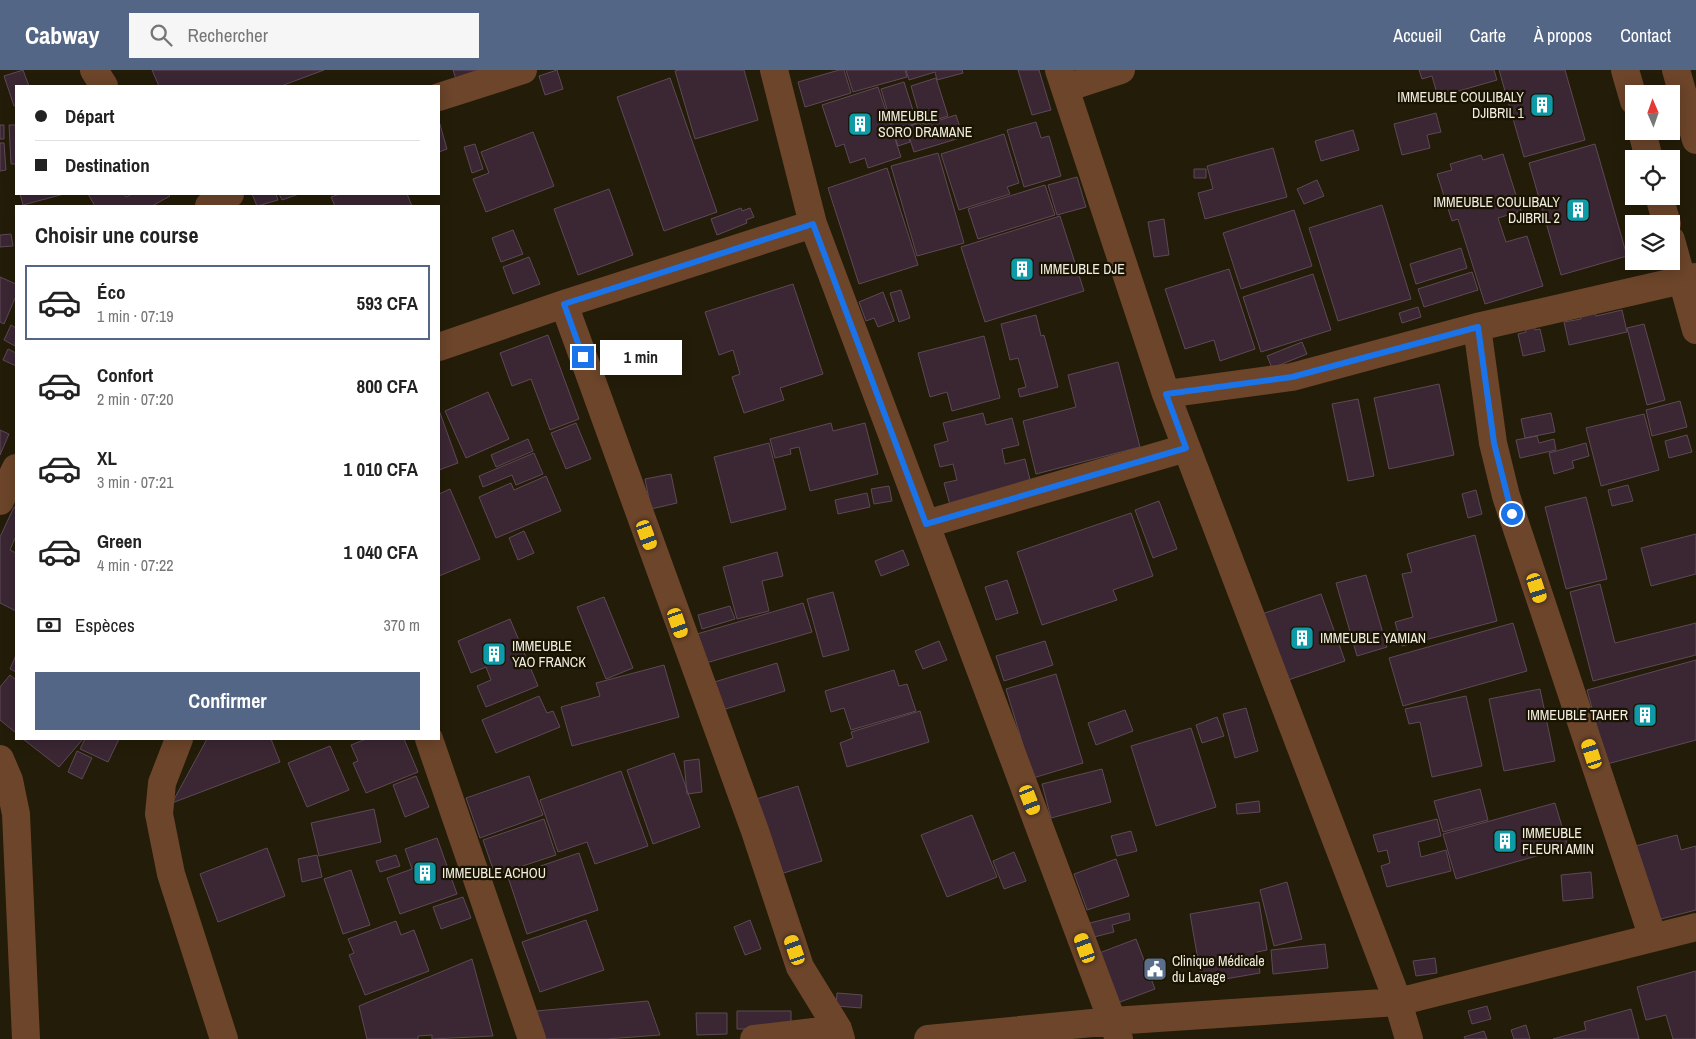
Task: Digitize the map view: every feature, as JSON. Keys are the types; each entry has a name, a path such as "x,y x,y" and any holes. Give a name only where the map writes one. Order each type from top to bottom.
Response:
{"street":[{"path":"94,70 103,85"},
{"path":"440,97 523,70"},
{"path":"774,70 813,224 1116,1030"},
{"path":"1121,70 1062,79 1166,394 1398,1002 1409,1039"},
{"path":"1625,70 1629,85"},
{"path":"1676,70 1696,140"},
{"path":"211,205 230,195"},
{"path":"440,347 564,304 813,224"},
{"path":"1680,260 1689,279 1696,330"},
{"path":"1166,394 1292,377 1478,327 1689,279"},
{"path":"564,304 696,675 755,831 800,966 840,1034 754,1039"},
{"path":"1478,327 1494,443 1506,496 1653,938"},
{"path":"926,524 1186,448"},
{"path":"0,501 15,470"},
{"path":"179,740 162,783 159,814 171,874 224,1039"},
{"path":"430,740 532,1039"},
{"path":"0,759 9,780 16,814 26,1039"},
{"path":"928,1039 1116,1030 1398,1002 1696,927"}],"building":[{"path":"23,70 29,85 15,85 14,106 4,76"},
{"path":"152,70 324,70 284,85 159,85"},
{"path":"453,70 495,70 457,82"},
{"path":"557,70 563,89 545,95 539,76"},
{"path":"744,70 758,120 695,139 675,71"},
{"path":"844,70 851,93 805,107 798,82"},
{"path":"846,70 905,70 907,77 853,92"},
{"path":"906,70 962,70 963,73 937,80 935,72 909,80"},
{"path":"1018,70 1039,70 1051,110 1032,115"},
{"path":"1419,70 1494,70 1497,80 1438,97 1432,76 1422,79"},
{"name":"IMMEUBLE COULIBALY DJIBRIL 1","path":"1499,70 1565,70 1585,140 1524,157"},
{"path":"670,78 717,212 664,231 617,97"},
{"path":"936,78 948,116 922,124 911,86"},
{"path":"904,82 917,123 905,127 910,142 898,146 881,89"},
{"name":"IMMEUBLE SORO DRAMANE","path":"878,87 901,157 868,168 865,158 850,163 844,144 836,147 822,105"},
{"path":"1436,113 1441,132 1427,135 1430,148 1402,155 1394,124"},
{"path":"956,115 963,137 914,152 906,127 920,123 921,126"},
{"path":"1036,122 1041,138 1049,136 1061,176 1024,187 1007,130"},
{"path":"440,124 447,149 440,152"},
{"path":"0,125 4,125 4,139 0,139"},
{"path":"9,125 15,125 15,164 11,164"},
{"path":"1353,130 1359,150 1321,161 1315,141"},
{"path":"533,132 554,186 486,212 473,179 489,173 481,152"},
{"path":"1004,134 1019,183 1007,187 1010,194 959,210 941,154"},
{"path":"0,143 4,143 6,170 0,171"},
{"path":"475,144 483,169 472,173 464,147"},
{"name":"IMMEUBLE COULIBALY DJIBRIL 2","path":"1595,144 1625,249 1625,257 1561,275 1529,163"},
{"path":"1273,148 1287,197 1205,219 1198,193 1213,189 1207,166"},
{"path":"938,153 964,243 917,256 891,166"},
{"path":"1503,154 1521,211 1498,218 1506,242 1527,236 1543,286 1485,304 1458,219 1452,221 1437,174 1452,170 1450,164 1481,155 1483,160"},
{"path":"887,168 918,265 859,284 828,188"},
{"path":"1194,169 1206,169 1206,178 1194,178"},
{"path":"1077,177 1086,207 1057,215 1048,185"},
{"path":"1317,180 1324,196 1304,204 1297,189"},
{"path":"1045,185 1055,215 978,239 968,209"},
{"path":"609,189 633,255 578,275 554,209"},
{"path":"20,195 60,195 23,205"},
{"path":"89,195 125,195 126,197 130,195 170,196 154,205 94,205"},
{"path":"252,195 276,195 278,200 257,205"},
{"path":"280,195 296,195 282,200"},
{"path":"337,195 407,195 412,205 335,205 331,197"},
{"path":"1382,205 1411,299 1338,321 1309,228"},
{"path":"741,208 742,211 750,208 754,217 746,220 747,223 717,235 711,219"},
{"path":"1294,210 1312,266 1241,289 1223,233"},
{"name":"IMMEUBLE DJE","path":"1060,216 1084,291 985,322 961,247"},
{"path":"1164,219 1169,255 1154,257 1148,222"},
{"path":"513,230 523,254 501,262 492,238"},
{"path":"11,234 13,246 0,247 0,235"},
{"path":"1461,248 1467,268 1416,284 1410,264"},
{"path":"529,257 540,284 513,294 503,267"},
{"path":"1229,269 1255,349 1220,361 1214,340 1185,349 1165,289"},
{"path":"1472,272 1478,290 1424,307 1418,289"},
{"path":"1313,274 1331,330 1261,352 1243,297"},
{"path":"0,277 15,284 15,298 4,324 0,322"},
{"path":"793,284 823,374 780,388 784,400 744,413 732,377 740,374 733,350 719,355 705,312"},
{"path":"901,290 910,318 899,322 890,293"},
{"path":"883,292 894,321 878,327 874,318 866,321 859,302"},
{"path":"1418,307 1421,317 1402,323 1399,313"},
{"path":"1594,308 1596,316 1622,310 1627,332 1569,345 1564,322 1581,319 1579,311"},
{"path":"1036,315 1041,336 1044,335 1058,387 1020,397 1018,389 1026,387 1018,358 1010,360 1001,324"},
{"path":"1533,320 1535,330 1540,329 1545,351 1523,356 1518,334 1526,332 1524,322"},
{"path":"1644,324 1665,400 1647,405 1627,328"},
{"path":"11,325 15,327 15,346 4,340"},
{"path":"548,335 579,419 550,430 531,379 512,386 500,353"},
{"path":"984,336 1000,398 952,411 947,392 930,397 918,353"},
{"path":"1302,342 1307,354 1272,368 1267,356"},
{"path":"8,349 15,352 15,366 3,360"},
{"path":"1118,362 1140,447 1036,474 1023,421 1076,407 1068,375"},
{"path":"1439,384 1454,455 1389,469 1374,398"},
{"path":"488,392 509,439 466,458 445,411"},
{"path":"1358,399 1374,476 1348,481 1332,404"},
{"path":"1680,401 1687,427 1652,436 1646,410"},
{"path":"440,413 458,463 440,470"},
{"path":"983,413 986,425 1012,418 1019,445 1002,449 1005,464 1025,459 1031,484 950,505 944,483 957,480 953,464 940,467 934,445 948,441 943,423"},
{"path":"1551,413 1555,432 1525,438 1521,419"},
{"path":"1644,414 1659,470 1601,486 1586,428"},
{"path":"576,423 591,459 566,469 551,433"},
{"path":"831,423 833,431 865,423 878,474 810,491 799,447 790,449 791,454 775,458 770,439"},
{"path":"0,430 9,434 0,455"},
{"path":"1687,435 1692,452 1669,458 1665,441"},
{"path":"1537,436 1539,443 1554,439 1556,450 1520,458 1516,440"},
{"path":"528,439 533,451 496,467 491,455"},
{"path":"769,443 786,509 731,523 714,457"},
{"path":"1586,443 1589,456 1572,461 1574,468 1554,474 1549,453"},
{"path":"534,453 543,474 516,485 512,475 483,487 479,476"},
{"path":"671,474 677,503 651,509 645,479"},
{"path":"546,476 561,511 496,538 479,497 511,483 514,490"},
{"path":"1628,485 1633,501 1612,506 1608,490"},
{"path":"889,486 892,501 874,504 871,489"},
{"path":"450,489 480,559 440,576 440,494"},
{"path":"1476,490 1482,514 1468,518 1462,494"},
{"path":"867,493 870,507 838,514 835,500"},
{"path":"1586,497 1607,579 1566,589 1545,507"},
{"path":"1159,501 1177,549 1153,558 1135,510"},
{"path":"14,507 15,538 10,550 15,552 15,610 0,603 0,537"},
{"path":"1131,513 1153,576 1113,590 1117,600 1042,625 1017,552"},
{"path":"524,531 534,553 518,560 509,538"},
{"path":"1696,534 1696,574 1651,586 1641,548"},
{"path":"1475,535 1497,621 1402,646 1395,622 1413,617 1402,574 1412,572 1407,554"},
{"path":"903,550 909,565 881,576 875,561"},
{"path":"777,552 783,576 762,581 769,611 737,619 723,567"},
{"path":"1366,575 1387,647 1357,656 1336,583"},
{"path":"1007,580 1018,613 996,620 985,587"},
{"path":"1600,584 1615,643 1696,623 1696,655 1593,681 1570,592"},
{"path":"833,592 849,650 823,657 807,599"},
{"name":"IMMEUBLE YAMIAN","path":"1321,594 1345,661 1282,682 1259,615"},
{"path":"604,597 633,668 606,679 577,607"},
{"path":"803,603 812,632 706,663 697,634"},
{"path":"730,606 735,619 702,629 698,615"},
{"name":"IMMEUBLE YAO FRANCK","path":"510,619 538,686 486,707 477,686 491,680 486,667 471,673 458,641"},
{"path":"1513,623 1527,671 1403,706 1389,658"},
{"path":"939,641 947,660 923,669 915,651"},
{"path":"1045,641 1053,665 1004,681 996,656"},
{"path":"15,657 15,672 10,669"},
{"name":"IMMEUBLE TAHER","path":"1696,660 1696,740 1607,764 1587,690"},
{"path":"777,663 785,691 719,711 711,683"},
{"path":"664,665 679,717 572,746 561,707 600,696 596,683"},
{"path":"894,670 899,686 907,684 916,711 851,730 844,708 831,712 825,691"},
{"path":"1056,674 1083,763 1033,778 1006,689"},
{"path":"10,675 15,679 15,732 0,720 0,687"},
{"path":"1540,689 1555,761 1504,771 1489,699"},
{"path":"539,696 547,713 553,711 560,727 496,753 482,720"},
{"path":"1466,696 1482,766 1432,777 1420,722 1409,724 1405,709"},
{"path":"1246,708 1258,751 1235,758 1223,714"},
{"path":"1125,710 1133,731 1096,745 1088,723"},
{"path":"920,711 929,742 847,767 840,743 853,738 851,732"},
{"path":"1217,717 1224,736 1202,743 1196,725"},
{"path":"1191,728 1216,807 1156,826 1131,746"},
{"path":"24,740 82,740 59,767"},
{"path":"84,740 119,740 108,762 80,749"},
{"path":"206,740 271,740 280,762 172,803"},
{"path":"364,740 404,740 418,772 366,793 353,763 358,761 351,745"},
{"path":"330,746 349,790 307,807 288,763"},
{"path":"77,751 92,758 82,779 68,772"},
{"path":"674,753 700,827 653,844 627,770"},
{"path":"699,759 702,792 687,794 684,761"},
{"path":"1102,769 1111,802 1051,818 1042,784"},
{"path":"621,771 648,846 595,864 587,842 558,852 540,800"},
{"path":"416,776 429,807 405,817 393,785"},
{"path":"529,776 543,815 480,838 466,798"},
{"path":"798,786 822,861 771,877 747,802"},
{"path":"1480,789 1488,820 1443,832 1434,801"},
{"path":"1259,801 1260,812 1237,814 1236,804"},
{"name":"IMMEUBLE FLEURI AMIN","path":"1555,803 1568,847 1456,879 1443,834"},
{"path":"374,809 381,842 319,856 311,823"},
{"path":"972,815 997,877 947,897 921,835"},
{"path":"544,819 556,855 495,875 483,840"},
{"path":"1437,819 1441,836 1418,842 1421,857 1446,850 1451,871 1387,887 1381,866 1390,863 1387,850 1378,852 1373,835"},
{"path":"1131,831 1137,851 1117,856 1111,836"},
{"path":"1677,835 1681,850 1696,846 1696,910 1657,920 1632,847"},
{"name":"IMMEUBLE ACHOU","path":"437,838 457,894 400,914 387,878 412,869 405,849"},
{"path":"267,848 285,896 218,922 200,874"},
{"path":"1014,852 1026,881 1004,889 993,861"},
{"path":"579,853 598,910 527,934 508,877"},
{"path":"317,855 322,877 302,882 298,859"},
{"path":"396,855 400,866 380,872 376,861"},
{"path":"1116,859 1129,896 1087,910 1074,874"},
{"path":"351,870 370,925 343,934 324,879"},
{"path":"1591,872 1593,898 1563,901 1561,875"},
{"path":"1287,882 1302,939 1274,946 1260,890"},
{"path":"463,897 471,918 441,929 433,907"},
{"path":"1259,902 1267,950 1257,952 1260,973 1202,983 1190,914"},
{"path":"1129,913 1130,920 1112,925 1114,932 1086,939 1082,925"},
{"path":"586,920 604,970 540,992 522,942"},
{"path":"750,920 761,949 745,955 734,927"},
{"path":"396,921 401,935 414,930 429,971 365,995 349,955 354,953 348,939"},
{"path":"1136,939 1155,989 1112,1005 1094,955"},
{"path":"1325,944 1328,968 1273,974 1271,950"},
{"path":"1435,958 1437,973 1416,976 1413,961"},
{"path":"472,959 493,1036 432,1039 432,1035 418,1036 418,1039 367,1039 359,1006"},
{"path":"1696,971 1696,1039 1673,1039 1666,1015 1646,1020 1637,987"},
{"path":"837,993 862,995 861,1008 836,1006"},
{"path":"648,1001 660,1035 606,1039 545,1039 536,1011"},
{"path":"1487,1006 1491,1019 1472,1024 1468,1011"},
{"path":"1631,1009 1639,1039 1553,1039 1586,1030 1584,1022"},
{"path":"737,1011 791,1011 791,1029 737,1029"},
{"path":"696,1013 727,1013 727,1034 697,1035"},
{"path":"1526,1025 1530,1039 1514,1039 1511,1030"},
{"path":"1484,1031 1487,1039 1465,1039 1464,1037"}],"place":[{"name":"IMMEUBLE COULIBALY DJIBRIL 1","path":"1542,105"},
{"name":"IMMEUBLE SORO DRAMANE","path":"860,124"},
{"name":"IMMEUBLE COULIBALY DJIBRIL 2","path":"1578,210"},
{"name":"IMMEUBLE DJE","path":"1022,269"},
{"name":"IMMEUBLE YAMIAN","path":"1302,638"},
{"name":"IMMEUBLE YAO FRANCK","path":"494,654"},
{"name":"IMMEUBLE TAHER","path":"1645,715"},
{"name":"IMMEUBLE FLEURI AMIN","path":"1505,841"},
{"name":"IMMEUBLE ACHOU","path":"425,873"},
{"name":"Clinique Médicale du Lavage","path":"1155,969"}],"route":[{"path":"583,357 564,304 813,224 926,524 1186,448 1166,394 1292,377 1478,327 1494,443 1512,514"}]}
